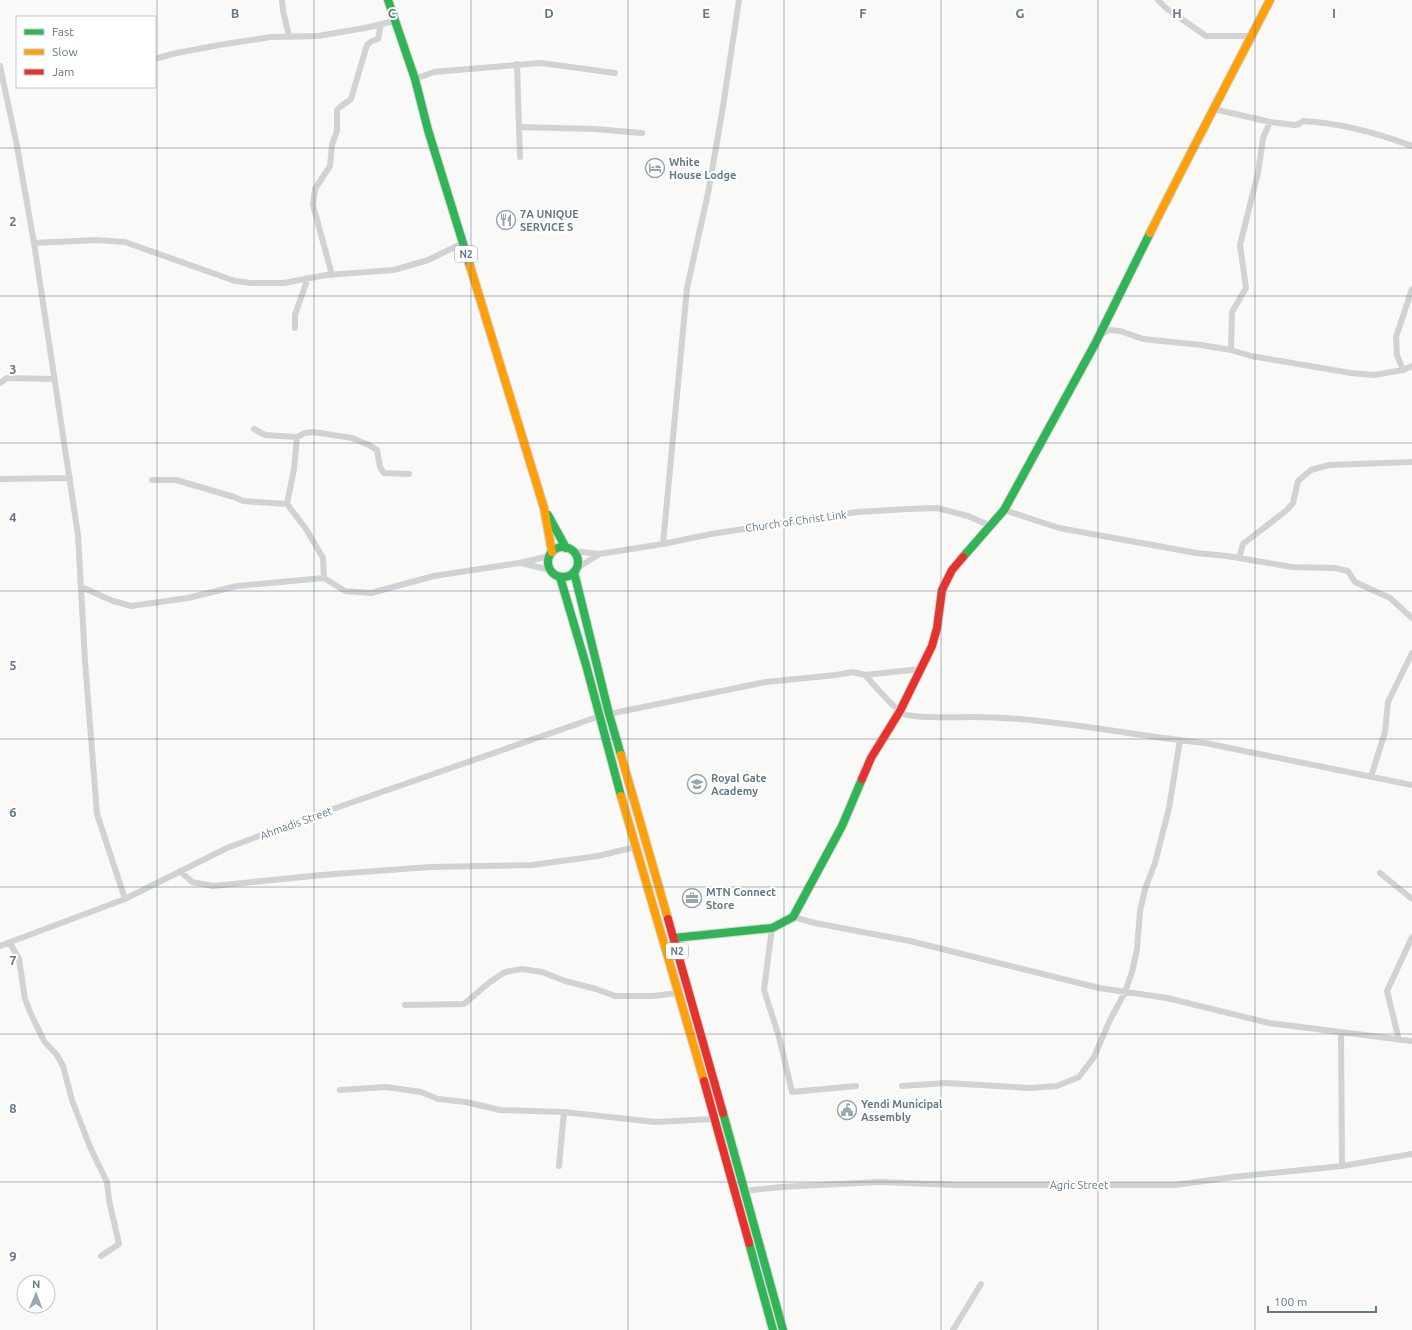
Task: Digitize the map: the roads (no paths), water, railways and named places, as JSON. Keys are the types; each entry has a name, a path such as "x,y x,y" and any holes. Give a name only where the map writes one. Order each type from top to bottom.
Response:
{"main road":[{"name":"N2","path":"388,0 415,79 428,130 544,508 551,554"},
{"path":"674,938 772,928 793,917 842,826 871,758 900,711 932,646 937,628 942,590 945,583 952,570 970,547 991,526 1004,510 1100,334 1186,160 1270,0"},
{"name":"N2","path":"544,508 569,550"},
{"path":"558,548 569,550 577,558 575,571 567,576 560,577 550,570 548,563 551,554 558,548"},
{"name":"N2","path":"575,571 609,714 674,938 783,1330"},
{"name":"N2","path":"560,577 600,716 635,847 773,1330"},
{"path":"734,1194 744,1191"}],"street":[{"path":"282,0 289,36"},
{"path":"663,544 687,288 709,186 722,113 739,0"},
{"path":"1158,0 1166,8 1206,36 1251,36"},
{"path":"156,59 219,45 271,37 318,36 394,21"},
{"path":"332,275 313,205 315,188 330,166 332,145 337,131 337,110 351,99 367,45 372,41 378,40 381,24"},
{"path":"415,79 434,72 541,63 615,73"},
{"path":"517,64 520,157"},
{"path":"0,66 17,146 34,243 78,535 85,661 97,814 125,899"},
{"path":"1214,109 1270,122 1295,125 1303,121 1324,122 1367,131 1412,146"},
{"path":"1231,350 1232,312 1246,288 1240,245 1258,173 1264,138 1270,122"},
{"path":"519,127 595,129 642,133"},
{"path":"34,243 97,240 125,242 235,281 251,283 284,283 332,275 394,270 428,260 463,243"},
{"path":"295,328 295,315 308,278"},
{"path":"1403,370 1396,355 1396,337 1412,289"},
{"path":"1100,334 1109,330 1120,331 1143,339 1201,345 1231,350 1251,356 1351,373 1374,375 1403,370 1412,366"},
{"path":"0,383 7,378 54,379"},
{"path":"254,429 265,435 297,438 305,433 313,432 352,438 377,450 380,467 384,473 409,474"},
{"path":"297,438 294,469 287,504 306,529 323,558 324,578"},
{"path":"1239,558 1243,544 1287,510 1293,503 1298,481 1311,470 1329,465 1412,462"},
{"path":"0,479 70,478"},
{"path":"152,480 176,480 243,501 287,504"},
{"name":"Church of Christ Link","path":"569,550 599,554 663,544 711,534 842,514 908,509 937,508 968,516 991,526"},
{"path":"1004,510 1059,528 1196,553 1239,558 1292,567 1335,568 1348,570 1355,582 1390,598 1412,618"},
{"path":"81,587 112,601 131,606 188,598 237,586 324,578 345,591 371,593 434,576 519,562 551,554"},
{"name":"Church of Christ Link","path":"575,571 599,554"},
{"path":"519,562 550,570"},
{"path":"1371,778 1385,732 1388,702 1412,653"},
{"path":"865,676 920,668"},
{"path":"609,714 766,682 853,672 865,676 904,714 916,717 981,717 1067,723 1205,743 1371,778 1412,785"},
{"name":"Ahmadis Street","path":"0,946 125,899 234,845 600,716"},
{"path":"902,1086 946,1083 983,1084 1029,1088 1057,1086 1079,1077 1094,1057 1109,1022 1125,992 1132,972 1140,911 1145,889 1155,863 1169,808 1180,740"},
{"path":"180,871 192,882 213,886 322,875 430,867 532,865 598,856 635,847"},
{"path":"1380,873 1412,899"},
{"path":"793,917 815,923 910,941 1099,988 1167,998 1269,1023 1412,1041"},
{"path":"772,928 764,990 779,1037 792,1092 856,1086"},
{"path":"1399,1040 1387,991 1412,937"},
{"path":"10,943 19,959 25,999 30,1012 44,1041 57,1055 63,1066 72,1100 90,1146 107,1182 109,1200 119,1244 101,1256"},
{"path":"405,1005 464,1004 490,982 505,972 522,969 542,972 615,996 678,994"},
{"path":"1341,1032 1342,1166"},
{"path":"340,1090 386,1087 421,1092 438,1099 466,1102 500,1110 564,1112 655,1122 713,1119"},
{"path":"559,1166 564,1112"},
{"name":"Agric Street","path":"744,1191 781,1187 878,1182 956,1185 1175,1185 1233,1177 1342,1166 1412,1154"},
{"path":"953,1330 981,1284"}],"place":[{"name":"White House Lodge","path":"655,168"},
{"name":"7A UNIQUE SERVICE S","path":"506,220"},
{"name":"Royal Gate Academy","path":"697,784"},
{"name":"MTN Connect Store","path":"692,898"},
{"name":"Yendi Municipal Assembly","path":"847,1110"}]}
